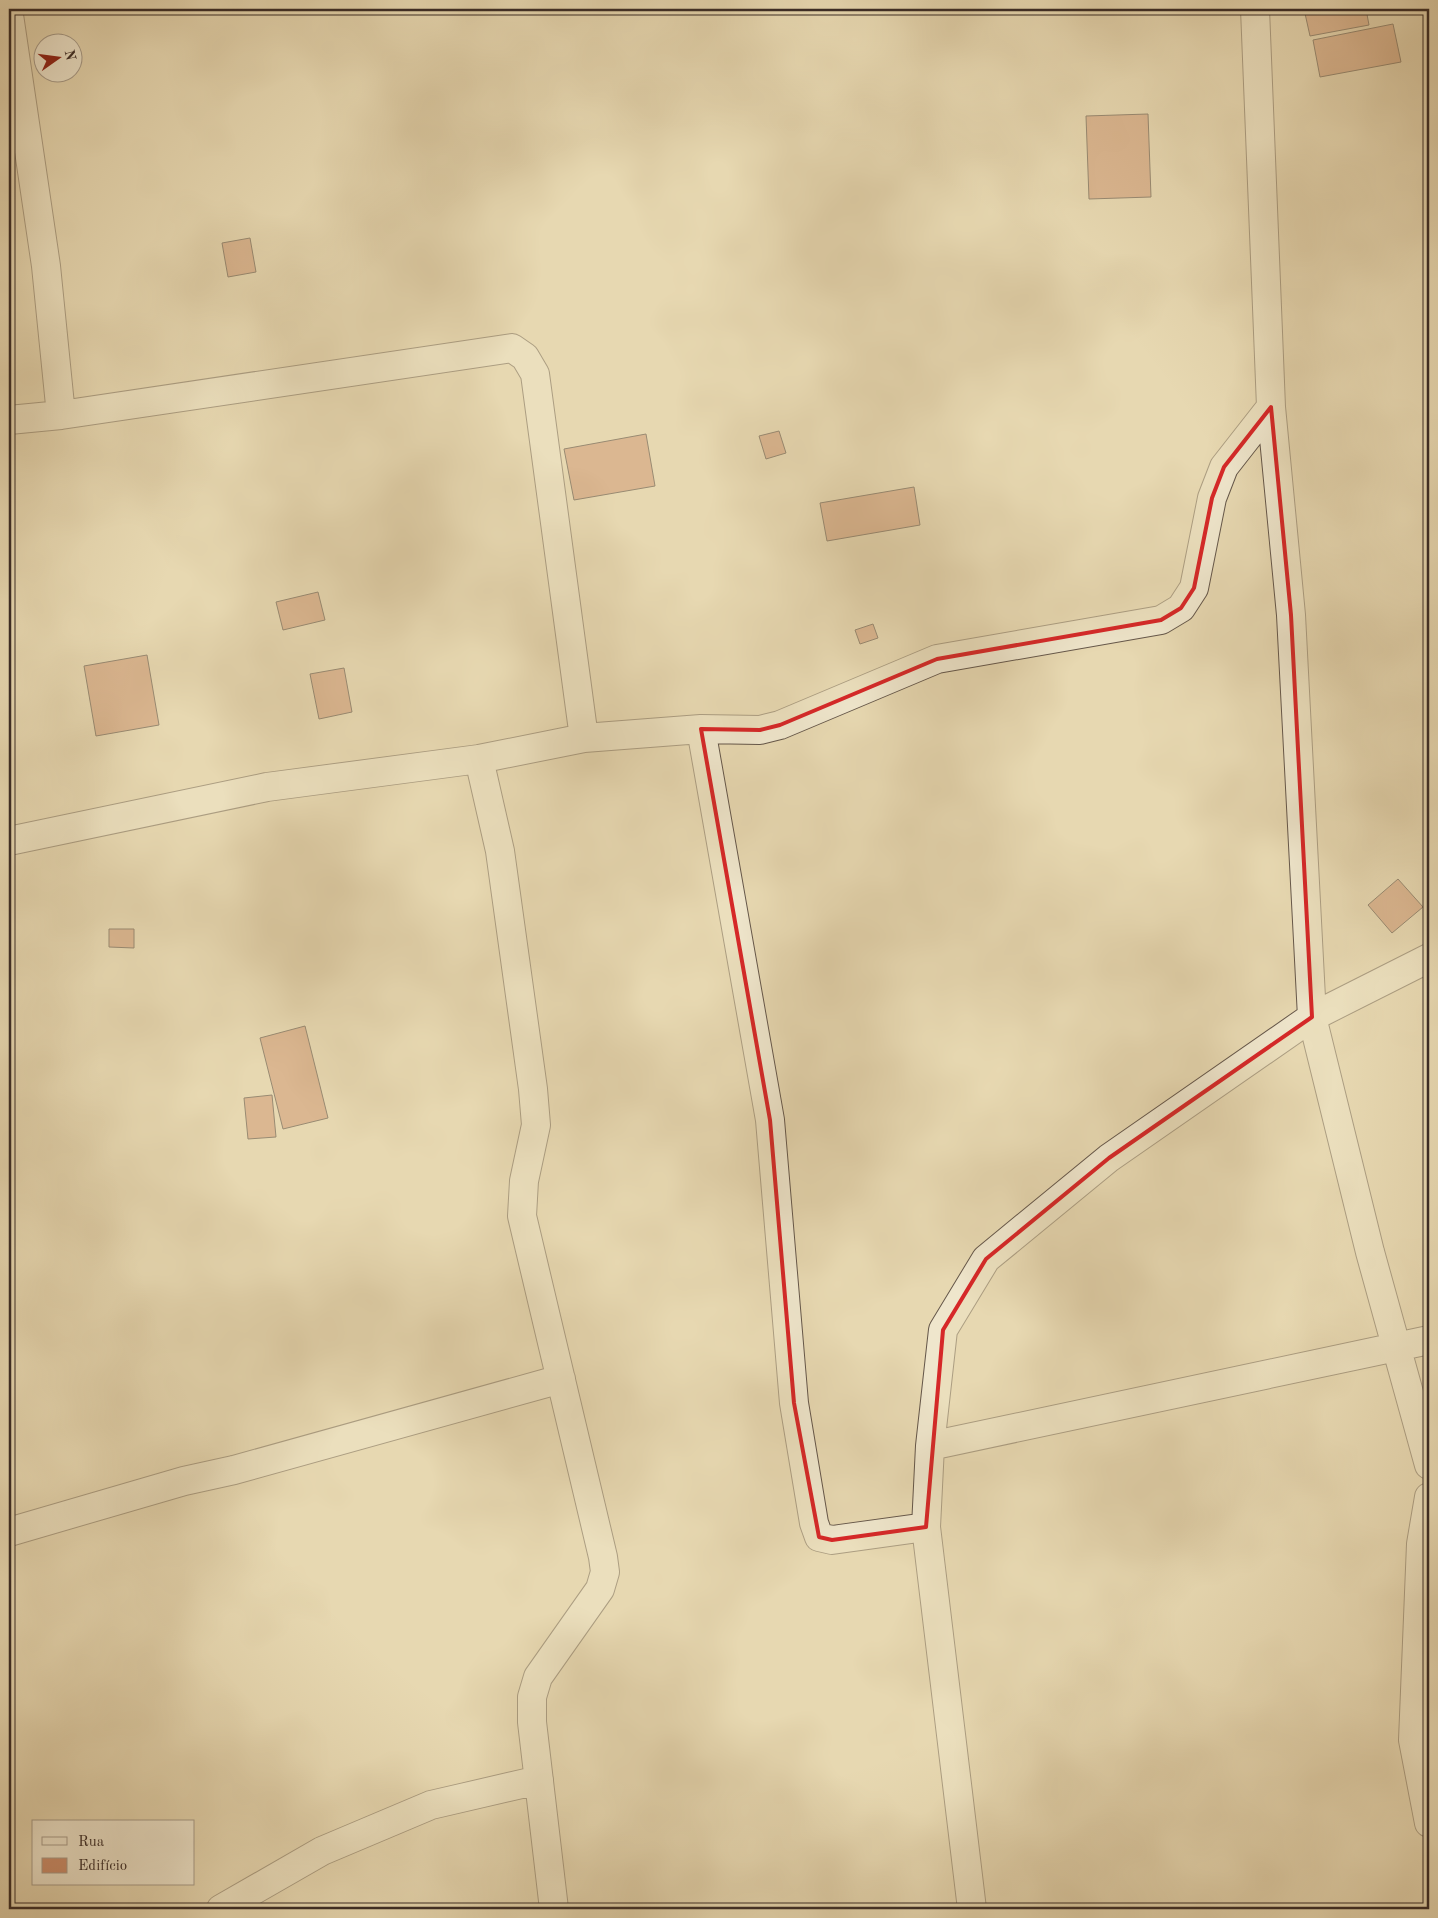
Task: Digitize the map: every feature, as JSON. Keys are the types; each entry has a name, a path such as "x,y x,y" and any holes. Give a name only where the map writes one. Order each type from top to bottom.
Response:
{"street":[{"path":"1256,9 1271,407 1291,615 1312,1016 1370,1252 1398,1347 1429,1465"},
{"path":"9,15 46,266 61,415"},
{"path":"9,420 61,415 512,348 525,356 535,374 584,738"},
{"path":"9,841 267,787 479,759 584,738 700,729 760,730 773,727 937,659 1161,620 1181,608 1194,588 1212,498 1224,466 1271,407"},
{"path":"700,729 770,1120 794,1403 814,1523 820,1537 832,1540 926,1526"},
{"path":"479,759 500,851 533,1089 536,1125 524,1181 522,1216 604,1557 605,1572 600,1589 538,1677 532,1698 532,1722 538,1780 554,1909"},
{"path":"972,1909 926,1526 930,1446 943,1330 986,1259 1109,1158 1312,1016 1429,958"},
{"path":"930,1446 1429,1340"},
{"path":"9,1532 561,1379"},
{"path":"1429,1497 1421,1544 1413,1740 1429,1822"},
{"path":"221,1909 322,1851 431,1805 538,1780"}],"highlighted area":[{"path":"1271,407 1291,615 1312,1017 1109,1158 986,1259 943,1330 926,1527 832,1540 819,1537 794,1403 770,1120 701,729 760,730 780,725 937,659 1161,620 1181,608 1194,588 1212,498 1224,467"}],"building":[{"path":"1304,9 1366,9 1369,25 1310,36"},
{"path":"1393,24 1401,62 1320,77 1313,40"},
{"path":"1148,114 1151,197 1089,199 1086,116"},
{"path":"250,238 256,272 228,277 222,243"},
{"path":"779,431 786,453 766,459 759,436"},
{"path":"646,434 655,486 574,500 564,449"},
{"path":"914,487 920,525 827,541 820,503"},
{"path":"318,592 325,620 283,630 276,602"},
{"path":"873,624 878,638 860,644 855,630"},
{"path":"147,655 159,725 96,736 84,666"},
{"path":"344,668 352,712 319,719 310,674"},
{"path":"1398,879 1423,907 1392,933 1368,905"},
{"path":"109,929 134,929 134,948 109,947"},
{"path":"305,1026 328,1118 283,1129 260,1038"},
{"path":"272,1095 276,1137 248,1139 244,1098"}]}
